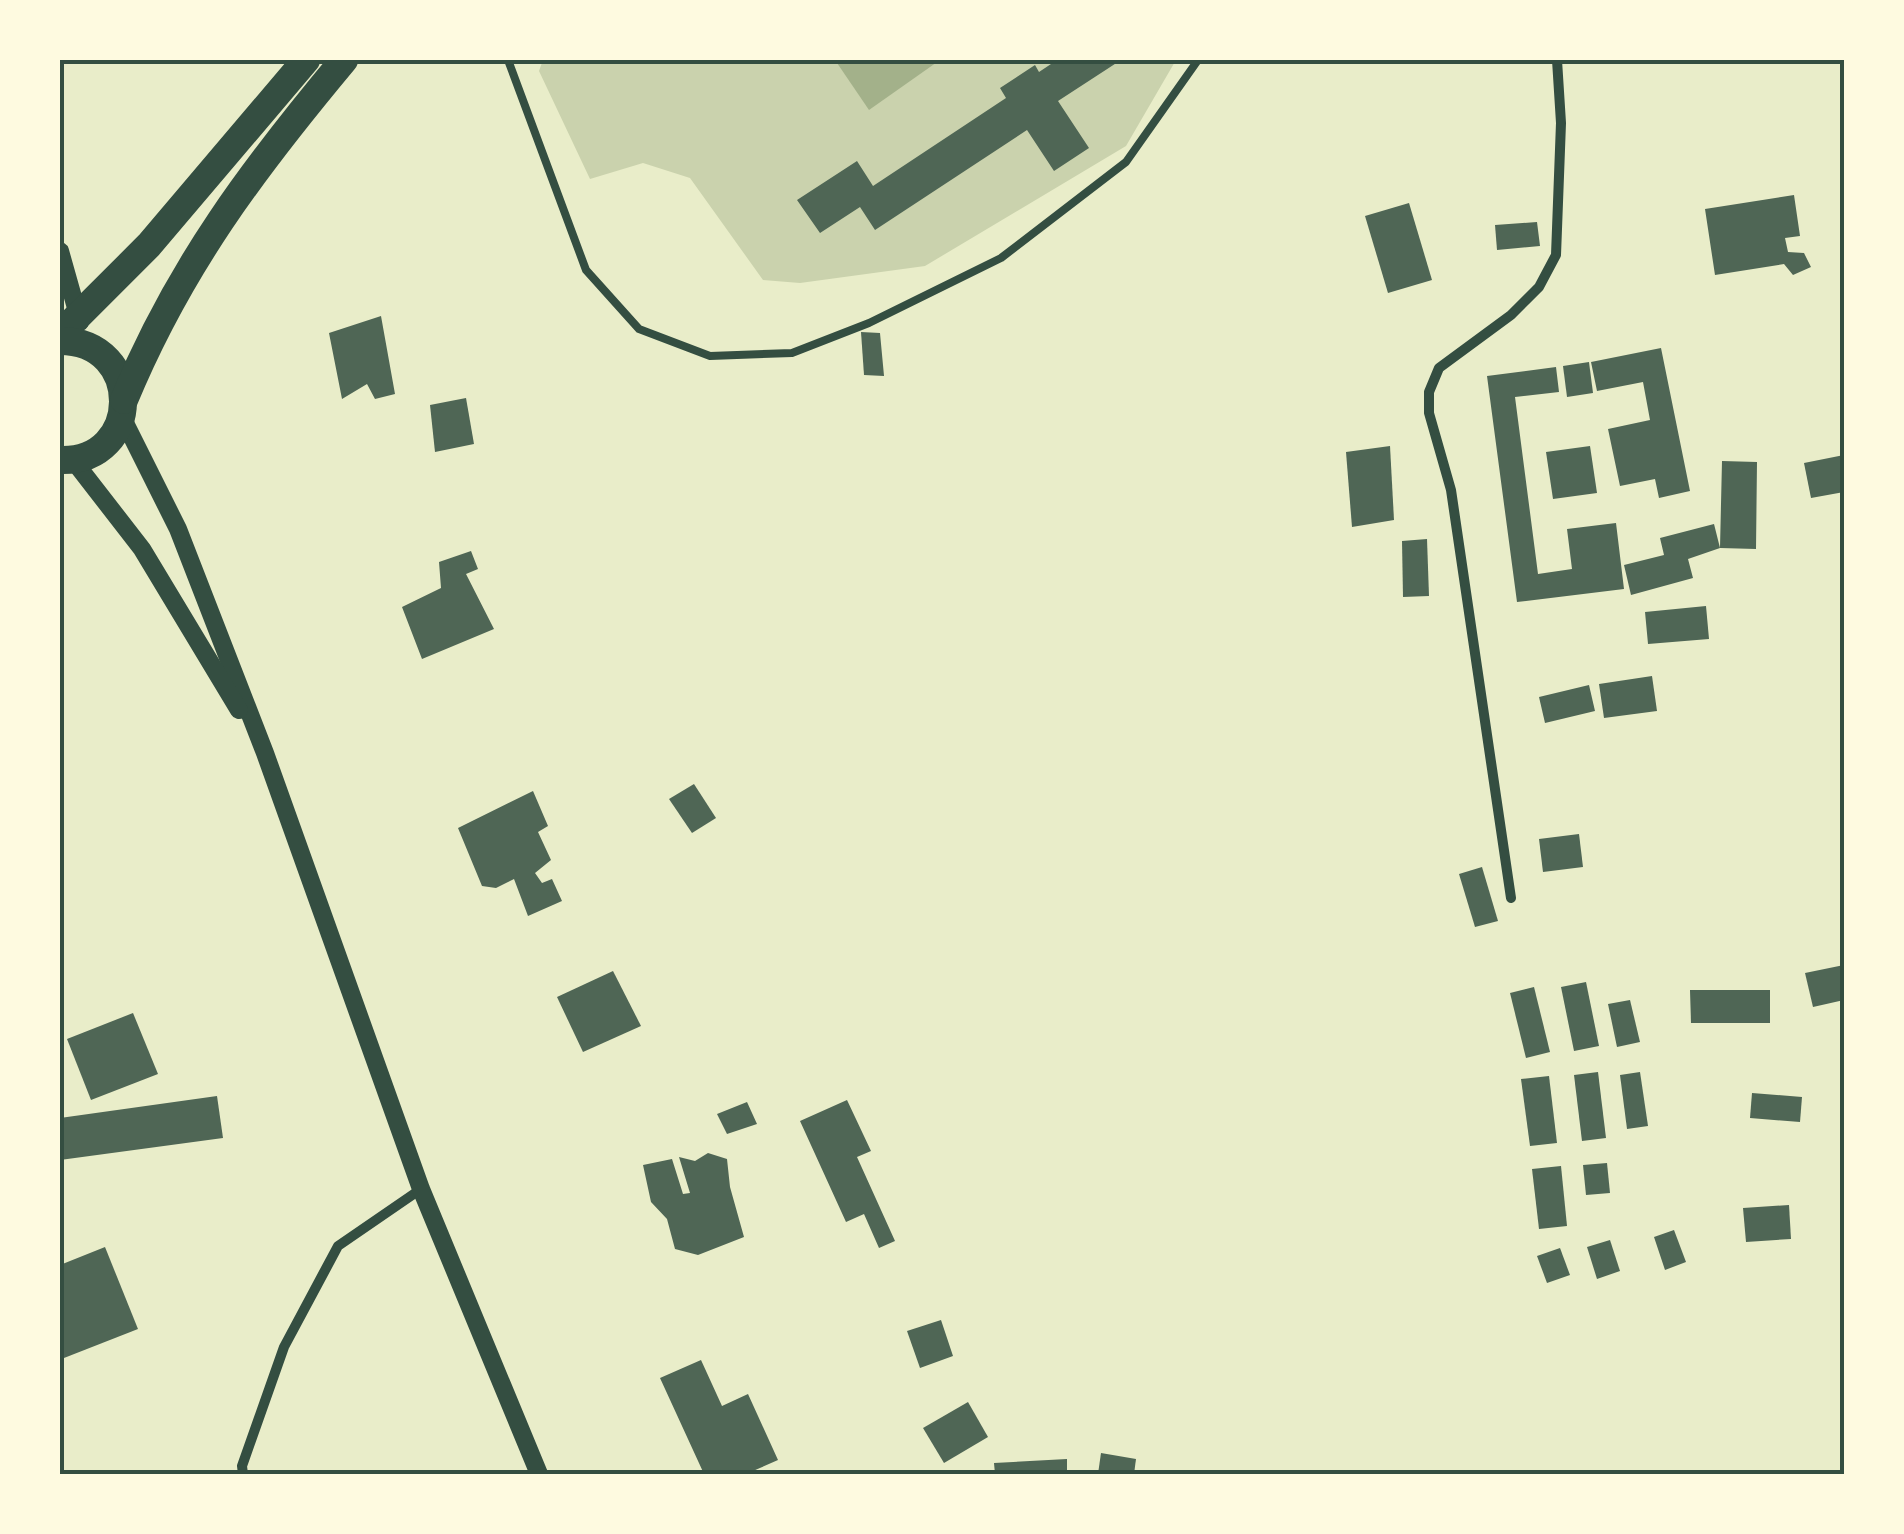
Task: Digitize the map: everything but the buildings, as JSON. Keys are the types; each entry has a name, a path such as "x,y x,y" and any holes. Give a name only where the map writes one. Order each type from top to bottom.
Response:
{"highway":[{"path":"123,408 122,383 114,367 102,354 71,334 306,60"},
{"path":"64,461 104,446 116,432 144,350 190,264 231,203 344,60"}],"street":[{"path":"1511,898 1452,490 1430,413 1429,392 1439,368 1512,315 1539,287 1556,255 1561,123 1556,60"},
{"path":"60,250 71,334"},
{"path":"123,408 178,529 265,754 421,1190 539,1474"},
{"path":"64,461 142,548 265,754"},
{"path":"244,1474 242,1466 284,1347 338,1246 421,1190"}],"lane":[{"path":"508,60 586,270 639,329 710,356 792,353 868,322 1001,258 1126,162 1198,60"}],"shaded area":[{"path":"543,60 1176,60 1126,146 925,266 800,283 763,280 690,178 643,163 590,179 539,71"},
{"path":"835,60 940,60 869,110"}]}
